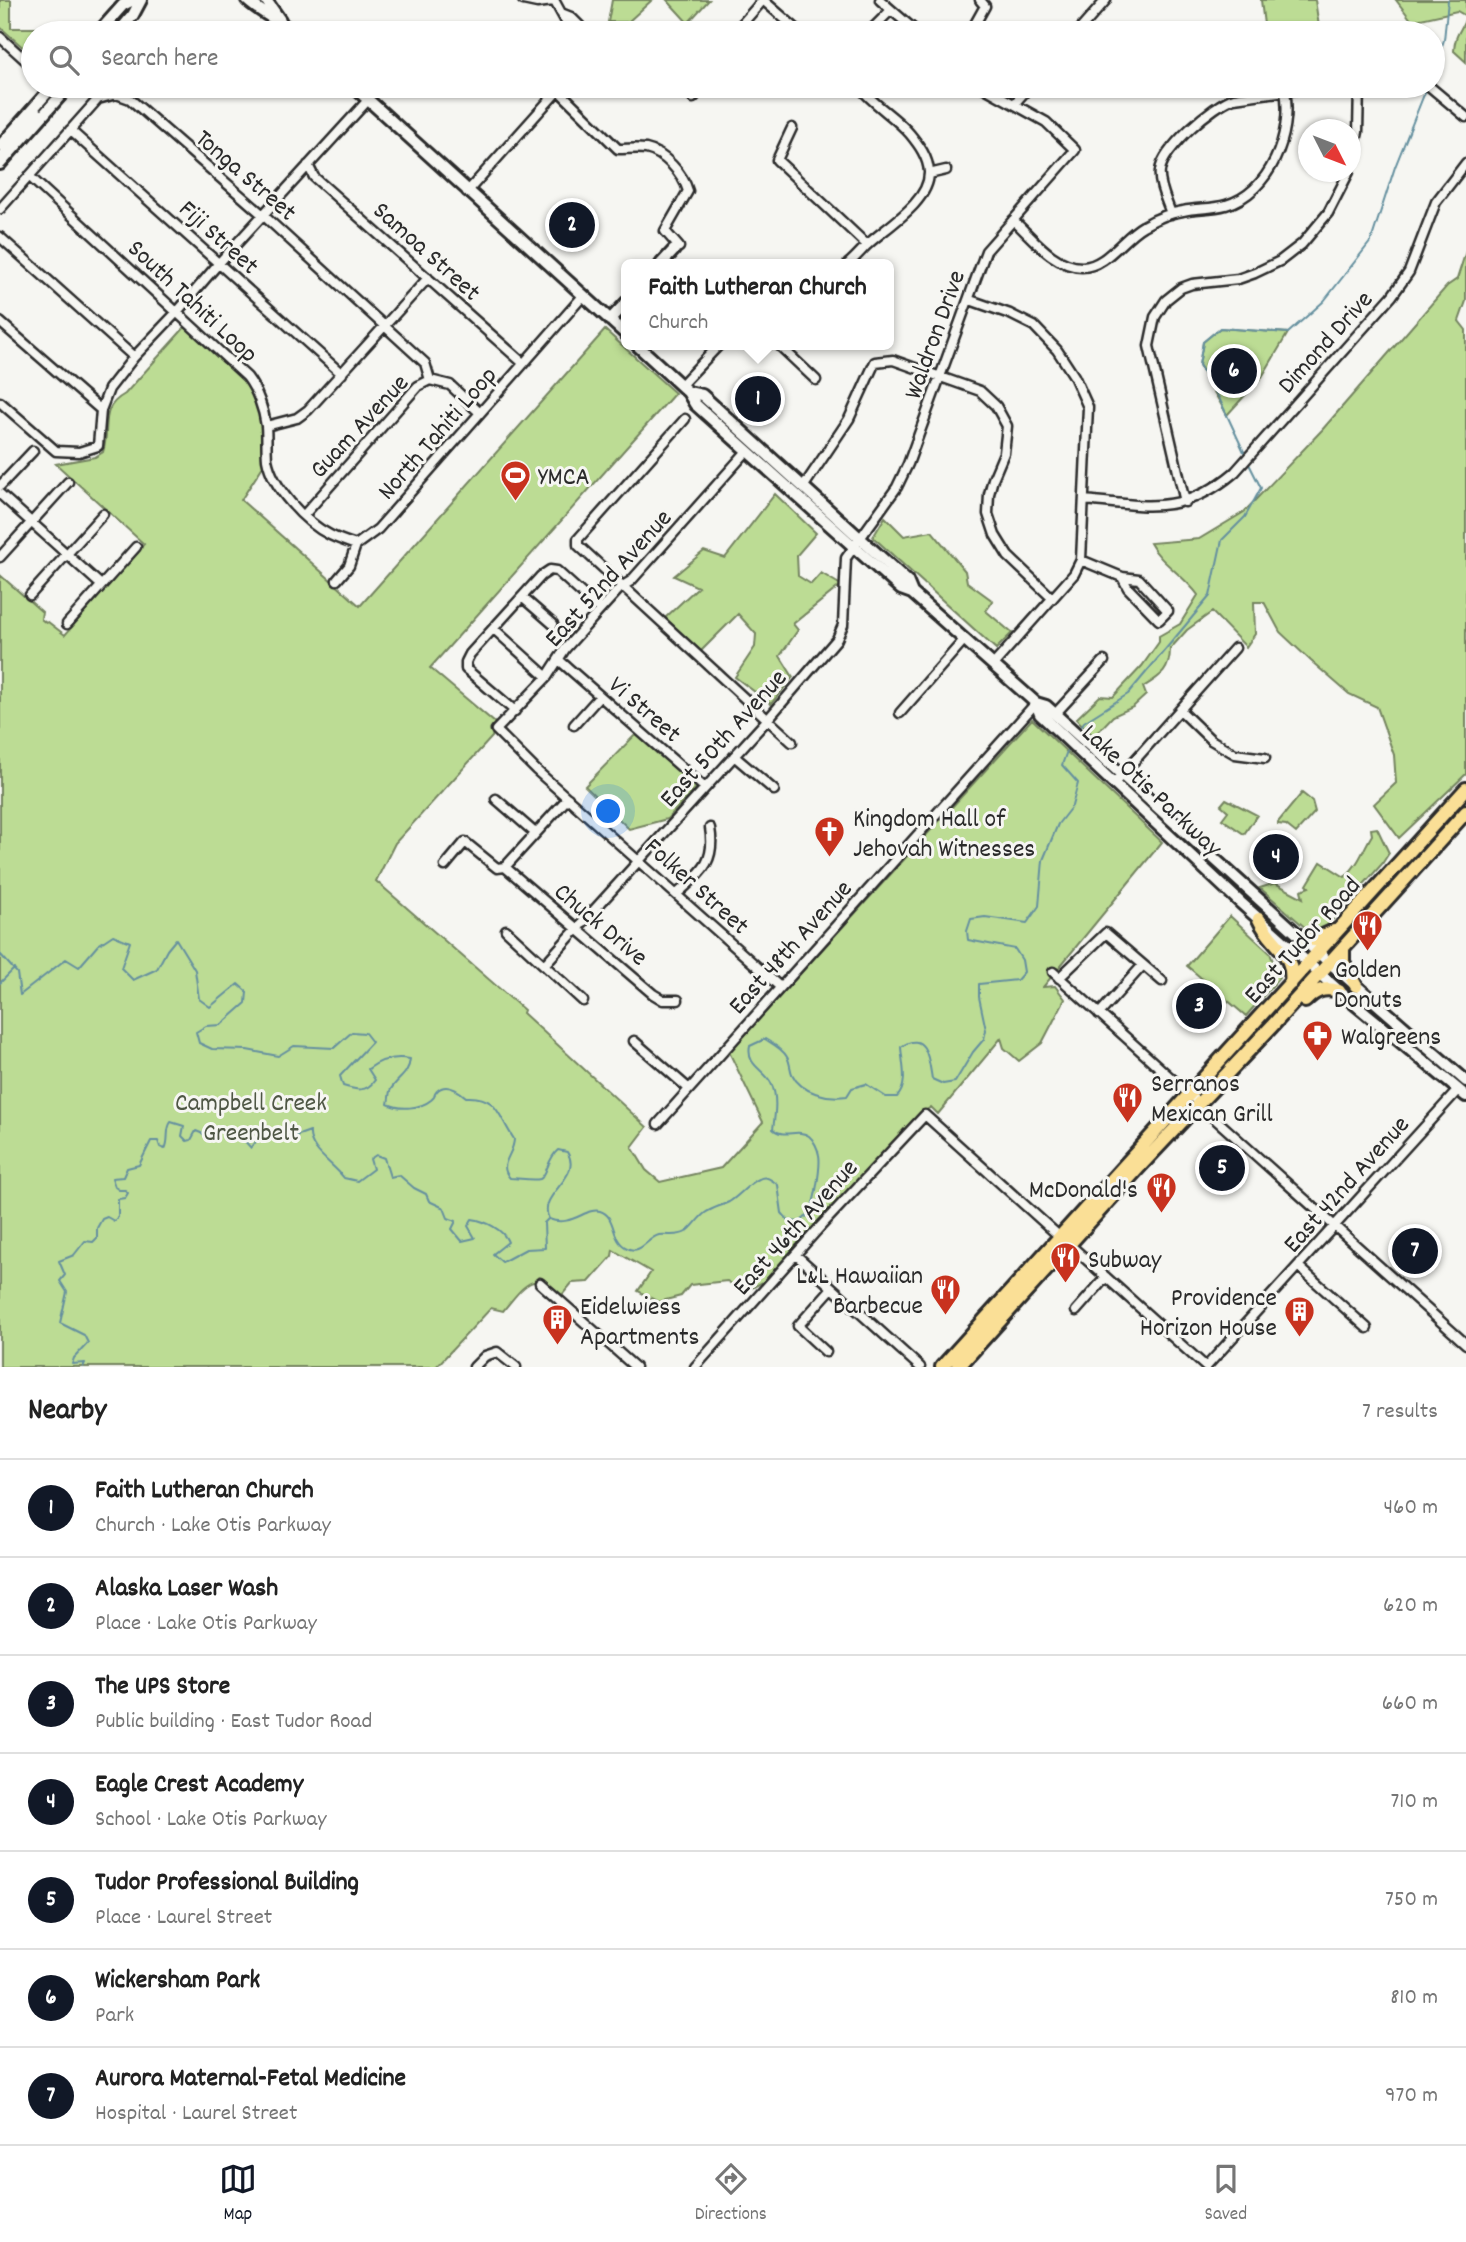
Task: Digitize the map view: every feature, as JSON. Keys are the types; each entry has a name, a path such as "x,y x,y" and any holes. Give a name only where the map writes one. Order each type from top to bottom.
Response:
{"main road":[{"path":"109,21 123,5 133,0"},
{"path":"128,21 141,0"},
{"path":"247,0 262,14 280,20"},
{"path":"266,0 280,20"},
{"path":"0,146 42,98"},
{"path":"0,164 58,98"},
{"path":"369,99 467,192 621,330"},
{"path":"666,259 676,248"},
{"path":"610,320 621,308"},
{"name":"Lake Otis Parkway","path":"642,350 685,389 695,404 747,451 857,542"},
{"name":"Lake Otis Parkway","path":"685,389 702,395 804,486 901,589 912,593 1036,703 1046,706 1065,730"},
{"name":"Lake Otis Parkway","path":"1036,703 1040,714 1065,730 1464,1084"},
{"name":"Lake Otis Parkway","path":"1118,779 1259,919 1377,1025 1424,1061 1436,1065 1464,1084"},
{"name":"East Tudor Road","path":"958,1367 1046,1269 1080,1221 1080,1215 1466,789"},
{"name":"East Tudor Road","path":"942,1367 1199,1104 1466,812"},
{"path":"1259,919 1290,961 1291,983"},
{"path":"1302,938 1318,939 1344,925"},
{"path":"1343,948 1345,966 1356,986"},
{"path":"1271,1027 1291,1014 1316,990 1324,988 1339,991"}],"street":[{"path":"523,0 541,4 554,1 565,21"},
{"path":"745,21 763,0 787,21"},
{"path":"880,0 904,21"},
{"path":"977,21 985,6 980,0"},
{"path":"1088,21 1106,0"},
{"path":"880,21 891,10"},
{"path":"561,13 575,21"},
{"path":"0,37 21,56"},
{"path":"0,164 5,150 51,98"},
{"name":"Tonga Street","path":"0,209 102,98"},
{"name":"Tonga Street","path":"127,98 263,215 425,363 430,380"},
{"path":"467,192 551,98"},
{"path":"570,98 618,149 646,149 658,154 684,177 688,191 665,231 676,248"},
{"path":"853,259 910,209 923,193 929,174 924,152 909,132 869,98"},
{"path":"1003,98 1014,104 1019,98"},
{"path":"1171,214 1161,182 1160,167 1199,120 1225,101 1243,98"},
{"path":"1013,220 1059,260 1089,270 1136,230 1185,210 1221,207 1252,190 1272,164 1282,141 1286,98"},
{"path":"1358,119 1359,98"},
{"path":"1444,98 1466,117"},
{"path":"0,402 56,451 79,452 98,446 101,410 109,388 134,357 369,99"},
{"name":"Waldron Drive","path":"857,542 897,487 970,300 986,251 1075,150 1046,122 1014,104"},
{"path":"792,128 777,160 867,245"},
{"name":"Fiji Street","path":"70,130 342,374"},
{"name":"Dimond Drive","path":"1084,500 1166,506 1204,494 1235,472 1392,296 1409,272 1436,202 1466,163"},
{"name":"Samoa Street","path":"308,165 314,177 523,363"},
{"path":"929,174 946,170"},
{"name":"South Tahiti Loop","path":"29,176 247,376 255,387 266,426 267,458 272,478 304,515"},
{"path":"1185,502 1149,346 1152,326 1166,300 1181,288 1201,282 1238,279 1264,269 1291,253 1312,233 1335,201 1344,182"},
{"path":"0,237 134,357"},
{"path":"1264,269 1269,279"},
{"path":"266,426 297,418 308,410 428,278"},
{"name":"North Tahiti Loop","path":"356,545 378,529 583,296"},
{"path":"970,300 1034,326 1057,350 1074,376 1088,407 1081,560 1074,574 993,665"},
{"path":"0,322 101,410"},
{"path":"685,389 715,350"},
{"path":"784,350 816,380"},
{"path":"804,486 849,419 875,362 893,360 980,391 996,405 1007,426 1004,453 989,494 988,514 995,535 1008,556 1052,598"},
{"name":"Guam Avenue","path":"304,515 418,386 430,380 450,385 480,413"},
{"path":"685,419 578,539 578,545 792,742"},
{"path":"0,486 33,450"},
{"name":"East 52nd Avenue","path":"496,730 547,677 565,649 600,610 621,587 631,582 747,451"},
{"path":"0,557 68,482"},
{"path":"0,494 101,585"},
{"path":"30,595 103,514"},
{"path":"304,515 328,534 356,545 349,566 337,580"},
{"name":"East 50th Avenue","path":"544,965 768,719 836,639 843,625 846,558 857,542"},
{"path":"67,624 136,547"},
{"path":"1081,560 1122,577 1139,579 1168,611 1159,620 1128,588 1122,577"},
{"path":"515,711 466,669 470,654 541,576 550,570 557,571 600,610"},
{"path":"522,597 553,624"},
{"path":"494,629 547,677"},
{"path":"900,713 964,640"},
{"path":"1118,779 1235,648"},
{"name":"Vi Street","path":"559,660 705,788"},
{"path":"1055,714 1104,661"},
{"path":"574,725 600,696"},
{"name":"East 48th Avenue","path":"658,1124 1036,703"},
{"path":"1180,710 1211,740 1235,754 1265,758"},
{"name":"Folker Street","path":"496,730 536,771 639,859 780,987"},
{"path":"734,756 774,790"},
{"path":"505,867 568,798"},
{"path":"496,799 535,833"},
{"path":"677,894 710,860 713,844 710,828"},
{"name":"Chuck Drive","path":"444,866 465,842 497,868 505,867 653,994 663,1000 678,1000"},
{"path":"506,930 583,1001"},
{"path":"1162,981 1106,933 1056,975 1174,1083 1190,1094 1199,1104 1202,1113 1213,1117 1466,1344"},
{"path":"1099,1014 1143,965"},
{"path":"634,1041 688,1088"},
{"path":"1174,1083 1179,1093 1179,1106"},
{"name":"East 42nd Avenue","path":"1206,1367 1464,1084"},
{"path":"1199,1104 1208,1106 1213,1117"},
{"name":"East 46th Avenue","path":"695,1367 925,1115 1064,1241"},
{"path":"1064,1241 1206,1367"},
{"path":"796,1255 920,1367"},
{"path":"1298,1266 1367,1328"},
{"path":"1076,1311 1106,1278"},
{"path":"540,1283 635,1367"},
{"path":"826,1352 798,1326 832,1288"},
{"path":"474,1367 491,1352 503,1354 516,1367"}],"green space":[{"path":"0,0 11,0 11,28 21,28 21,46 0,27"},
{"path":"612,0 652,0 629,21 608,21"},
{"path":"667,0 709,0 690,21 686,21"},
{"path":"1261,0 1315,0 1318,21 1264,21"},
{"path":"1396,0 1466,0 1466,16 1457,11 1412,21"},
{"path":"1466,17 1466,62 1454,51 1457,36"},
{"path":"1466,251 1466,301 1459,321 1466,330 1466,774 1399,838 1374,804 1396,783 1394,755 1377,707 1349,694 1311,661 1280,632 1264,602 1254,602 1255,634 1246,647 1212,612 1187,630 1170,649 1168,663 1163,672 1143,687 1146,695 1133,707 1113,716 1094,736 1076,719 1100,696 1113,697 1142,666 1159,642 1159,636 1180,624 1198,595 1160,557 1150,543 1199,539 1244,512 1322,430 1447,286 1457,279"},
{"name":"Campbell Creek Greenbelt","path":"186,326 249,384 265,424 265,463 241,500 360,606 605,330 621,344 621,350 627,350 675,393 430,668 495,723 492,737 395,843 376,881 524,1010 523,1013 647,1127 632,1147 646,1170 660,1182 721,1168 763,1122 729,1052 1032,719 1162,842 1043,987 1055,986 1065,999 1042,1043 1019,1061 1004,1048 1001,1038 938,1114 931,1107 925,1111 765,1281 744,1292 727,1281 690,1285 681,1296 658,1302 638,1291 651,1272 613,1250 612,1256 589,1282 572,1283 562,1295 544,1282 536,1281 523,1288 503,1311 491,1308 436,1367 0,1367 0,575 42,612 41,619 65,635 144,544 56,464 95,457 103,452 108,412"},
{"path":"1220,328 1288,333 1262,377 1227,415 1199,365 1203,342"},
{"path":"775,494 816,533 797,555 798,576 811,584 821,573 841,585 793,624 798,630 780,656 793,677 771,704 735,677 755,647 756,634 738,614 701,651 665,618 698,587 674,576 704,551 725,558"},
{"path":"885,517 904,536 932,531 965,571 967,582 993,601 986,611 1012,633 996,649 873,537"},
{"path":"637,733 699,785 667,819 629,829 585,786"},
{"path":"1302,793 1312,801 1315,812 1296,833 1278,822"},
{"path":"1226,799 1257,815 1244,834 1222,819 1228,811 1221,805"},
{"path":"1377,828 1389,853 1324,929 1308,930 1260,888 1275,883 1303,898 1301,890 1309,887 1307,885 1321,862 1345,877 1372,835 1371,829"},
{"path":"1230,916 1270,953 1279,978 1246,1016 1187,966"}],"waterway":[{"path":"1445,30 1448,0"},
{"path":"1245,454 1219,398 1199,365 1203,342 1220,328 1288,333 1324,301 1371,241 1395,167 1423,98"},
{"path":"1081,727 1084,722 1128,694 1210,596 1222,540 1245,517 1261,488 1249,464"},
{"path":"549,1219 564,1221 600,1211 609,1218 618,1240 632,1250 640,1248 659,1235 683,1234 705,1213 729,1202 752,1183 764,1178 778,1185 782,1213 789,1221 800,1222 808,1215 813,1203 819,1155 809,1136 781,1133 773,1129 775,1094 768,1078 753,1063 749,1053 750,1046 765,1039 785,1054 796,1081 808,1090 824,1095 847,1096 852,1088 866,1084 886,1097 897,1097 904,1080 901,1047 910,1042 921,1044 925,1050 932,1079 943,1084 955,1082 984,1039 986,1030 979,984 1017,980 1024,972 1022,960 1015,949 968,940 967,931 971,919 985,917 1027,923 1039,906 1043,860 1058,824 1072,806 1078,783 1062,765 1068,748"},
{"path":"0,954 17,973 20,995 66,959 79,967 98,945 113,935 130,942 121,968 133,980 157,969 176,939 195,970 199,999 210,1007 238,984 247,992 246,1003 221,1025 206,1026 196,1032 199,1043 212,1049 247,1050 278,1056 294,1046 334,1048 352,1032 365,1033 372,1042 340,1076 343,1086 364,1089 375,1080 368,1069 388,1059 410,1059 405,1073 390,1091 388,1104 404,1108 416,1107 431,1100 437,1091 444,1087 456,1090 466,1097 485,1099 496,1109 514,1139 505,1168 510,1178 540,1179 558,1150 567,1152 571,1161 570,1170 549,1202 549,1219"},
{"path":"0,983 14,969"},
{"path":"83,1367 85,1363 72,1364 88,1343 84,1335 60,1323 67,1292 60,1281 65,1275 59,1261 74,1255 85,1241 93,1242 97,1238 97,1228 102,1219 107,1217 114,1221 118,1217 118,1199 125,1198 128,1193 115,1187 112,1178 123,1177 127,1168 139,1165 151,1141 158,1141 160,1147 165,1149 171,1122 184,1126 182,1136 187,1141 191,1140 196,1131 208,1136 214,1127 229,1136 234,1129 251,1148 262,1134 286,1138 310,1131 310,1138 322,1156 344,1178 357,1181 373,1169 370,1159 376,1155 384,1158 390,1177 399,1175 426,1194 429,1201 444,1208 448,1218 456,1221 452,1229 462,1241 475,1238 468,1226 472,1219 488,1224 502,1233 508,1242 493,1254 502,1262 526,1249 545,1248 544,1223 548,1219"}],"place":[{"name":"Alaska Laser Wash","path":"572,225"},
{"name":"Wickersham Park","path":"1234,371"},
{"name":"Faith Lutheran Church","path":"758,399"},
{"name":"YMCA","path":"515,502"},
{"name":"Eagle Crest Academy","path":"1276,857"},
{"name":"Kingdom Hall of Jehovah Witnesses","path":"830,859"},
{"name":"Golden Donuts","path":"1368,952"},
{"name":"The UPS Store","path":"1199,1006"},
{"name":"Walgreens","path":"1318,1062"},
{"name":"Serranos Mexican Grill","path":"1128,1124"},
{"name":"Tudor Professional Building","path":"1222,1168"},
{"name":"McDonald's","path":"1161,1215"},
{"name":"Aurora Maternal-Fetal Medicine","path":"1415,1251"},
{"name":"Subway","path":"1065,1285"},
{"name":"L&L Hawaiian Barbecue","path":"946,1316"},
{"name":"Providence Horizon House","path":"1300,1338"},
{"name":"Eidelwiess Apartments","path":"557,1347"}]}
